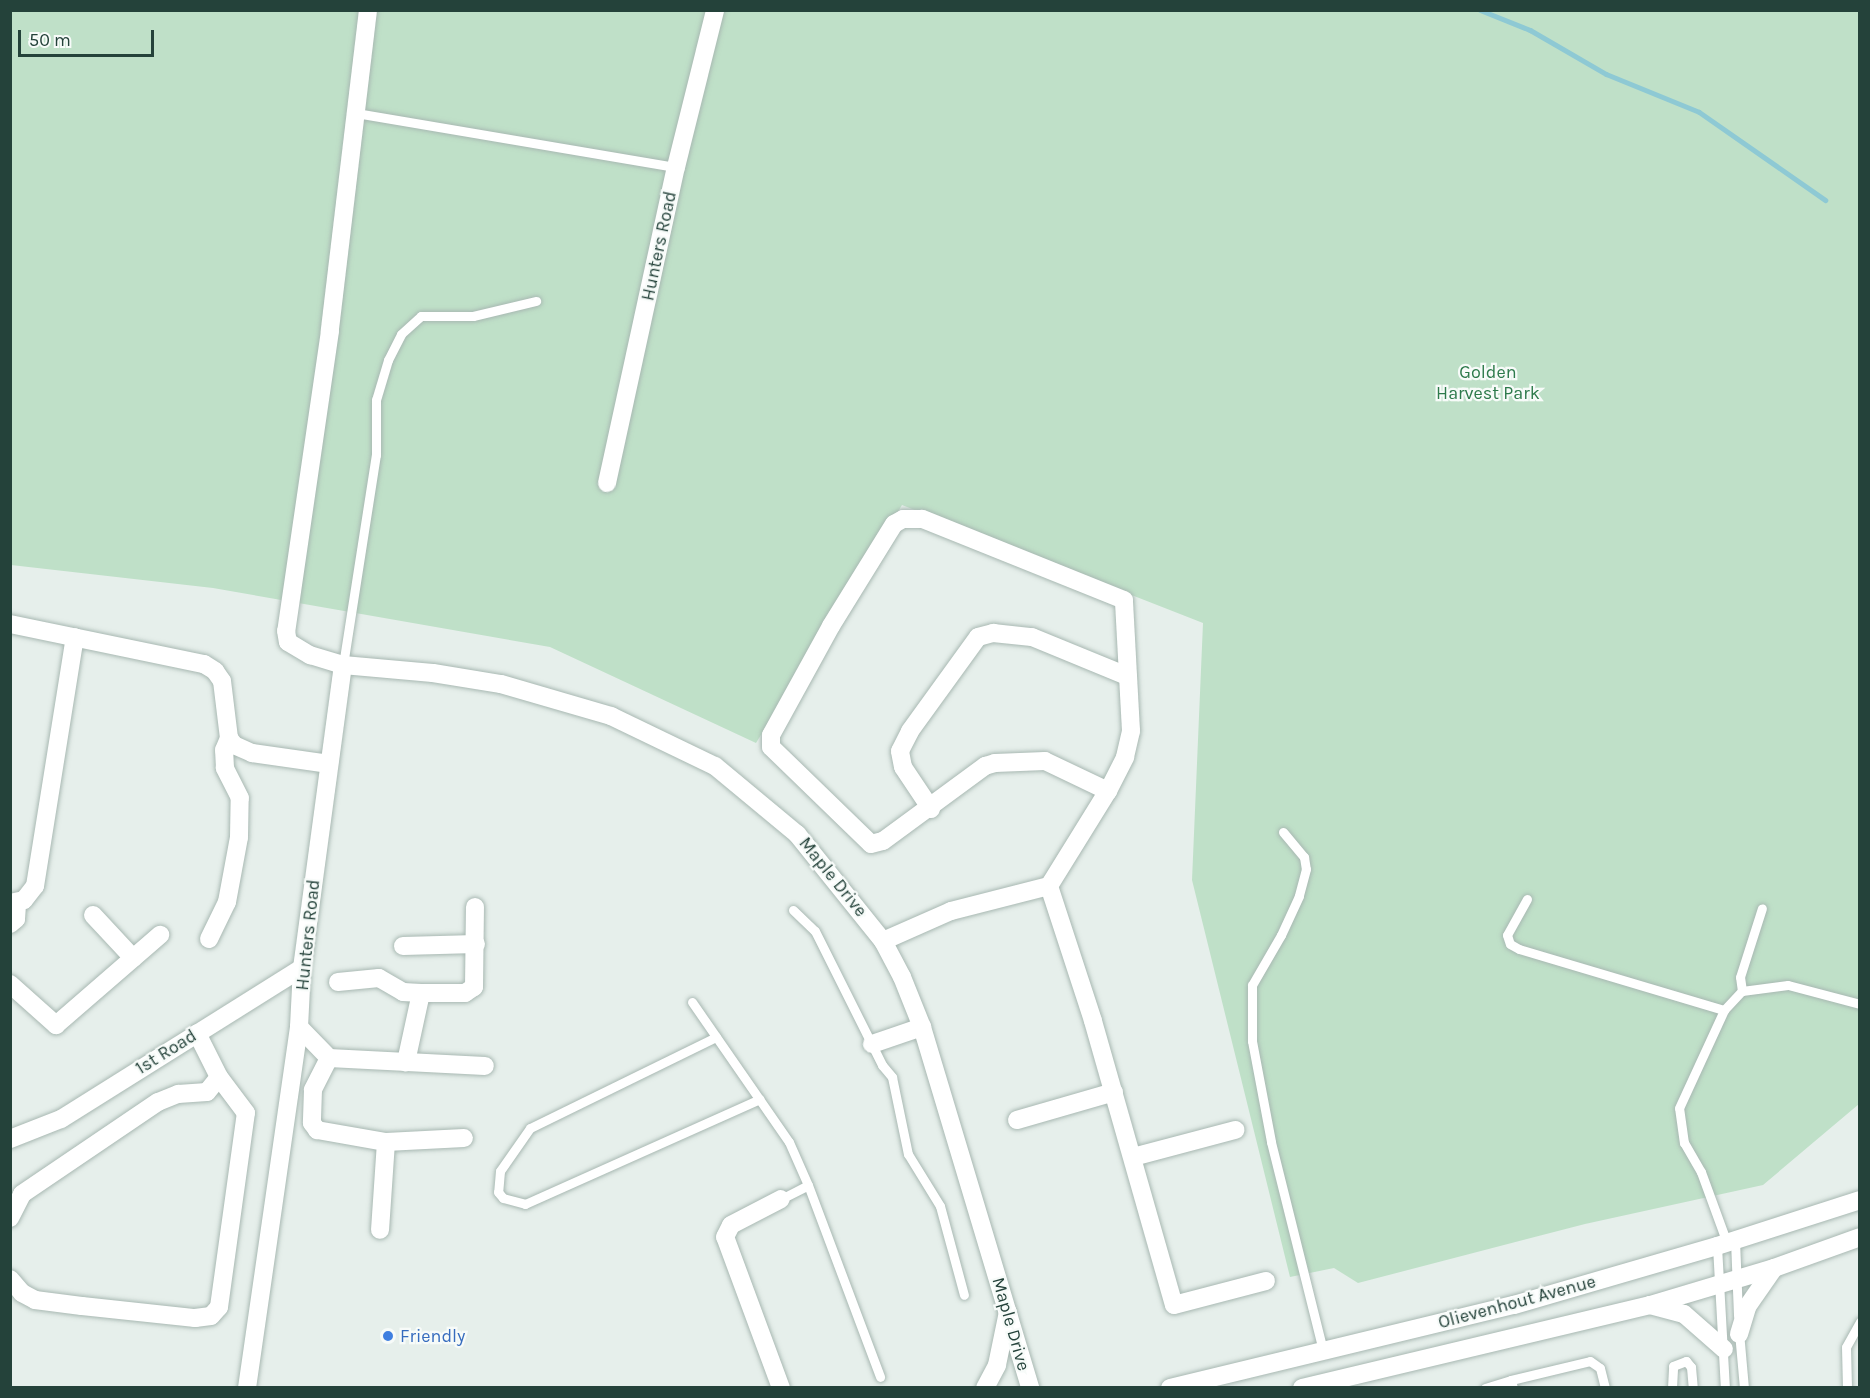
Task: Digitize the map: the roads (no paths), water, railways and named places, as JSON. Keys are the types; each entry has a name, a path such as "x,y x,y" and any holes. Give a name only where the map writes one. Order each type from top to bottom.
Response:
{"street":[{"path":"343,665 310,655 288,642 286,630 304,518 368,10"},
{"name":"Hunters Road","path":"607,483 676,167 715,10"},
{"path":"883,941 951,911 1049,886 1108,791 1125,757 1131,730 1125,608 1119,596 922,519 903,519 894,524 831,626 769,741 776,752 871,844 884,841 931,809 985,766 1006,760 1046,761 1108,791"},
{"path":"10,624 204,664 216,671 225,690 230,738 224,750 225,768 240,798 238,837 227,902 209,939"},
{"path":"931,809 903,766 900,751 907,736 978,637 993,633 1032,637 1127,676"},
{"path":"10,924 16,918 14,903 32,894 35,886 75,637"},
{"name":"Hunters Road","path":"247,1388 299,1027 302,968 343,665"},
{"name":"Maple Drive","path":"343,665 433,673 501,684 611,716 715,766 756,797 797,834 883,941 922,1027 1030,1388"},
{"path":"230,738 240,750 329,764"},
{"path":"1049,886 1114,1092 1174,1305 1266,1281"},
{"path":"338,982 379,978 403,992 470,992 474,987 476,907"},
{"path":"93,915 133,958"},
{"path":"10,984 56,1025 160,935"},
{"path":"403,946 476,944"},
{"name":"1st Road","path":"10,1139 61,1119 302,968"},
{"path":"406,1062 421,993"},
{"path":"299,1027 329,1058 485,1066"},
{"path":"872,1044 922,1027"},
{"path":"10,1279 22,1293 35,1300 195,1318 214,1313 221,1295 245,1121 243,1105 219,1077 197,1033"},
{"path":"329,1058 313,1090 310,1116 314,1127 386,1142 465,1137"},
{"path":"10,1218 22,1194 158,1102 178,1094 207,1092 219,1077"},
{"path":"1017,1120 1114,1092"},
{"path":"10,1124 28,1132"},
{"path":"1133,1157 1235,1130"},
{"path":"380,1230 386,1142"},
{"path":"781,1388 724,1238 731,1225 782,1199"},
{"name":"Olievenhout Avenue","path":"1170,1388 1514,1305 1726,1243 1860,1200"},
{"name":"Olievenhout Avenue","path":"1302,1388 1650,1305 1774,1268 1860,1237"},
{"path":"1739,1334 1747,1307 1774,1268"},
{"path":"1650,1305 1684,1314 1724,1349"},
{"path":"985,1388 997,1365 1008,1312"}],"lane":[{"path":"356,112 676,167"},
{"path":"343,665 376,455 375,400 388,360 401,334 421,316 473,316 536,301"},
{"path":"1283,832 1304,857 1306,868 1295,906 1252,985 1252,1041 1271,1142 1323,1350"},
{"path":"1527,899 1507,935 1510,944 1518,949 1724,1010"},
{"path":"1742,991 1740,977 1762,908"},
{"path":"793,910 815,931 898,1092 898,1112 908,1154 940,1206 964,1295"},
{"path":"1744,1388 1739,1334 1729,1282 1726,1243 1701,1172 1684,1143 1679,1108 1724,1010 1742,991 1788,985 1860,1004"},
{"path":"692,1002 789,1142 808,1185 880,1377"},
{"path":"716,1037 530,1128 500,1171 498,1192 503,1198 525,1204 760,1099"},
{"path":"782,1199 808,1185"},
{"path":"1725,1388 1724,1349 1729,1282 1726,1243"},
{"path":"1847,1388 1846,1347 1860,1322"},
{"path":"1485,1388 1512,1384 1590,1361 1600,1368 1605,1388"},
{"path":"1672,1388 1673,1366 1686,1361 1691,1367 1693,1388"}],"waterway":[{"path":"1480,10 1530,30 1606,74 1699,112 1825,200"}],"place":[{"name":"Friendly","path":"388,1336"}],"park label":[{"name":"Golden Harvest Park","path":"1488,383"}]}
